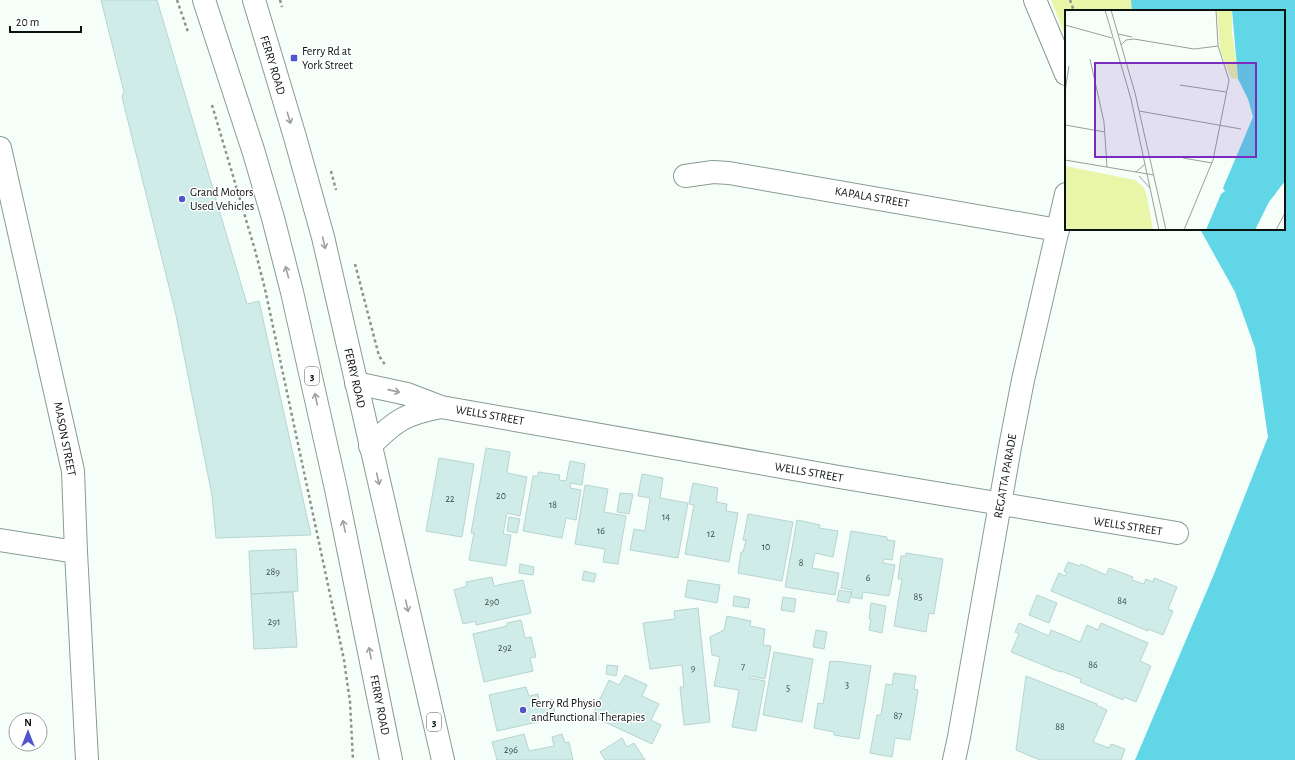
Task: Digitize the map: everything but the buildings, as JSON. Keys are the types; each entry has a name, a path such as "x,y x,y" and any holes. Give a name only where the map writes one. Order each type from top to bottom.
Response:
{"street":[{"name":"FERRY ROAD","path":"204,0 254,153 292,292 336,489 391,760"},
{"name":"FERRY ROAD","path":"254,0 323,237 443,760"},
{"path":"1035,0 1065,72"},
{"name":"MASON STREET","path":"0,148 73,470 87,760"},
{"name":"KAPALA STREET","path":"685,176 713,172 730,173 1058,230"},
{"name":"REGATTA PARADE","path":"954,760 1010,447 1065,198"},
{"name":"WELLS STREET","path":"356,383 407,394 441,407 999,505 1177,533"},
{"name":"WELLS STREET","path":"370,446 400,419 418,412 441,407"},
{"path":"0,540 76,552"}],"path":[{"path":"177,0 190,37"},
{"path":"1070,0 1074,10"},
{"path":"210,98 255,250 267,297 344,660 350,702 353,760"}],"green space":[{"path":"1051,0 1131,0 1132,10 1065,10 1065,35"}],"water":[{"path":"1131,0 1295,0 1295,760 1135,760 1214,574 1268,437 1255,348 1235,292 1201,230 1285,230 1285,10 1132,10"}],"place":[{"name":"Ferry Rd at York Street","path":"294,58"},
{"name":"Grand Motors Used Vehicles","path":"182,199"},
{"name":"Ferry Rd Physio andFunctional Therapies","path":"523,710"}]}
